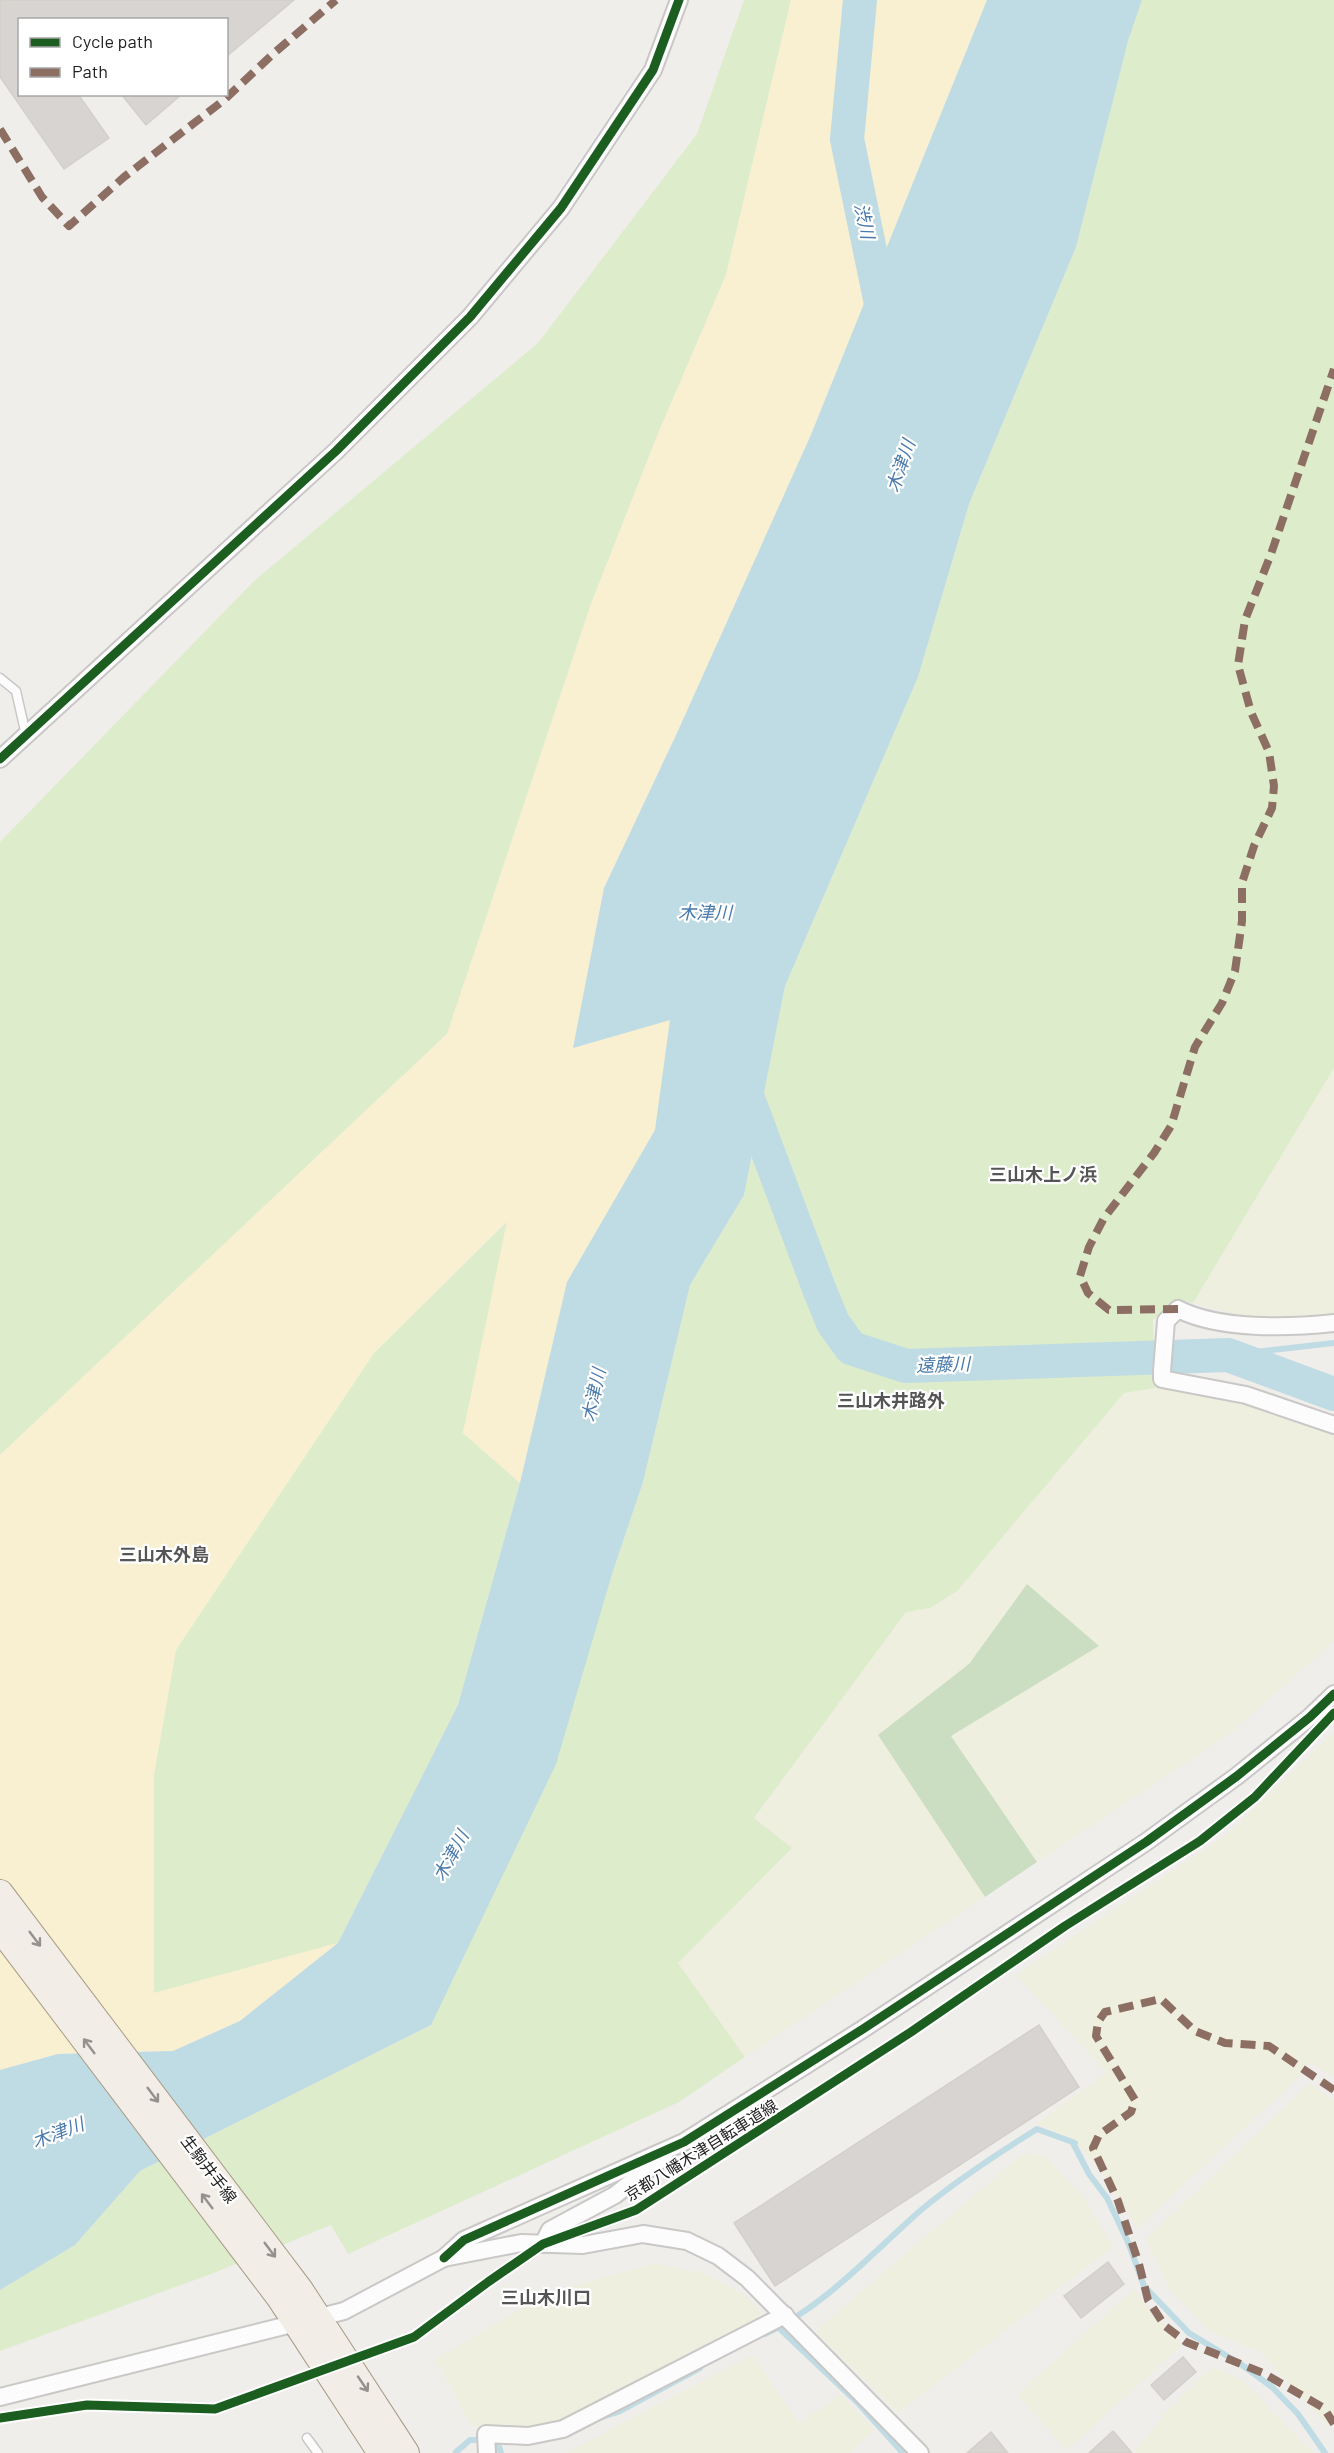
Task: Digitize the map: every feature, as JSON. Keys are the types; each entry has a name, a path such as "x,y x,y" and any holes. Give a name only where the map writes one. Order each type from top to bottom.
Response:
{"main road":[{"name":"生駒井手線","path":"0,1893 308,2321 406,2453"},
{"name":"生駒井手線","path":"0,1928 290,2294"},
{"name":"生駒井手線","path":"308,2321 381,2453"}],"street":[{"path":"0,759 336,451 470,317 561,208 653,70 679,0"},
{"path":"1334,1323 1246,1325 1192,1316 1178,1309 1166,1321 1162,1371 1162,1379 1246,1395 1334,1425"},
{"path":"543,2244 550,2230 615,2195 684,2142 863,2029 1146,1842 1237,1776 1310,1717 1334,1694"},
{"path":"0,2397 344,2311 444,2258 464,2240 684,2142"},
{"path":"444,2258 521,2243 583,2245 643,2234 687,2241 718,2256 747,2278 920,2453"},
{"path":"487,2453 486,2434 528,2436 563,2429 784,2315"}],"lane":[{"path":"0,678 16,691 26,735"},
{"path":"307,2438 318,2453"}],"green space":[{"path":"744,0 791,0 726,275 657,436 591,604 447,1034 0,1455 0,842 254,581 538,343 697,134"},
{"path":"1142,0 1334,0 1334,1068 1193,1303 1179,1299 1153,1320 1155,1388 1124,1393 957,1591 930,1608 906,1612 754,1818 792,1848 678,1963 745,2057 679,2102 348,2254 331,2225 211,2274 0,2351 0,2290 75,2245 140,2171 431,2025 612,1574 643,1482 690,1285 744,1195 785,986 918,677 969,504 1076,247 1128,41"},
{"path":"1334,1068 1334,1318 1277,1320 1241,1316 1193,1303"},
{"path":"508,1221 463,1433 520,1483 458,1705 338,1943 154,1993 154,1774 176,1650 374,1353"},
{"path":"1155,1388 1195,1388 1246,1400 1334,1432 1334,1641 1231,1733 1037,1862 950,1736 1098,1647 1027,1584 969,1664 878,1735 985,1897 745,2057 678,1963 791,1849 754,1819 906,1611 930,1608 957,1591 1124,1393"},
{"path":"1027,1584 1099,1646 951,1736 1037,1862 985,1897 878,1735 969,1664"},
{"path":"1334,1732 1334,2077 1310,2062 1298,2078 1137,2228 1107,2179 1074,2140 1036,2124 1107,2073 1016,1975 1226,1835"},
{"path":"1310,2083 1334,2101 1334,2419 1328,2426 1260,2352 1210,2331 1168,2287 1146,2239"},
{"path":"1024,2153 1045,2156 1085,2199 1113,2247 898,2413 815,2331"},
{"path":"655,2263 705,2274 743,2294 761,2312 760,2325 557,2425 528,2431 471,2426 435,2359 548,2293"},
{"path":"1135,2288 1141,2299 1182,2345 1067,2450 1017,2395"},
{"path":"752,2355 799,2423 840,2395 875,2430 849,2453 566,2453"},
{"path":"1212,2367 1243,2381 1313,2453 1134,2453 1168,2410"}],"sand":[{"path":"791,0 987,0 810,437 677,733 604,888 574,1048 671,1019 655,1130 567,1282 520,1483 463,1433 507,1221 374,1353 176,1650 154,1774 154,1993 338,1943 240,2021 173,2051 58,2054 0,2070 0,1455 447,1034 591,604 657,436 726,275"}],"water":[{"name":"木津川","path":"987,0 1142,0 1128,41 1076,247 969,504 918,677 785,986 744,1195 690,1285 643,1482 612,1574 556,1764 431,2025 140,2171 75,2245 0,2290 0,2070 58,2054 173,2051 240,2021 338,1943 458,1705 520,1483 567,1282 655,1130 670,1020 573,1048 604,888 677,733 810,437"}],"building":[{"path":"0,0 294,0 228,55 228,18 18,18 18,96 79,96 109,138 64,169 0,77"},
{"path":"123,96 180,96 146,125"},
{"path":"1039,2025 1079,2087 775,2286 734,2223"},
{"path":"1108,2262 1124,2284 1081,2318 1064,2296"},
{"path":"1183,2357 1196,2372 1164,2400 1151,2385"},
{"path":"1113,2431 1132,2453 1089,2453"},
{"path":"991,2432 1008,2453 967,2453"}],"waterway":[{"name":"渋川","path":"860,0 847,139 885,323"},
{"name":"遠藤川","path":"741,1080 833,1323 851,1348 906,1366 1228,1355 1334,1394"},
{"path":"1228,1355 1334,1343"},
{"path":"765,2334 808,2309 828,2294 921,2210 949,2188 1037,2129 1075,2143"},
{"path":"1073,2143 1089,2174 1107,2198 1128,2242 1144,2286 1189,2333 1242,2365 1272,2387 1298,2414 1325,2453"},
{"path":"779,2328 858,2403 903,2453"},
{"path":"599,2418 618,2412 700,2368"},
{"path":"456,2452 470,2440 484,2440"},
{"path":"497,2441 501,2453"}],"marked path":[{"path":"0,129 42,197 69,226 124,177 224,100 336,0"},
{"path":"1178,1309 1109,1310 1088,1293 1080,1276 1089,1247 1104,1218 1154,1153 1171,1126 1195,1047 1222,1003 1235,971 1242,921 1242,883 1254,846 1272,808 1274,786 1269,752 1251,712 1238,665 1245,620 1271,554 1334,369"},
{"path":"1334,2090 1269,2046 1225,2043 1195,2031 1161,1999 1105,2012 1098,2022 1096,2036 1135,2100 1131,2112 1099,2135 1093,2148 1118,2201 1139,2264 1148,2300 1165,2326 1186,2342 1263,2373 1324,2408 1334,2424"}],"cycle path":[{"path":"0,759 336,451 470,317 561,208 653,70 679,0"},
{"name":"京都八幡木津自転車道線","path":"444,2258 464,2240 684,2142 863,2029 1146,1842 1237,1776 1310,1717 1334,1694"},
{"name":"京都八幡木津自転車道線","path":"0,2418 87,2405 215,2409 414,2337 543,2244 636,2210 911,2032 1065,1926 1200,1841 1255,1797 1334,1713"}],"district":[{"name":"三山木上ノ浜","path":"1043,1175"},
{"name":"三山木井路外","path":"891,1401"},
{"name":"三山木外島","path":"164,1555"},
{"name":"三山木川口","path":"546,2298"}]}
